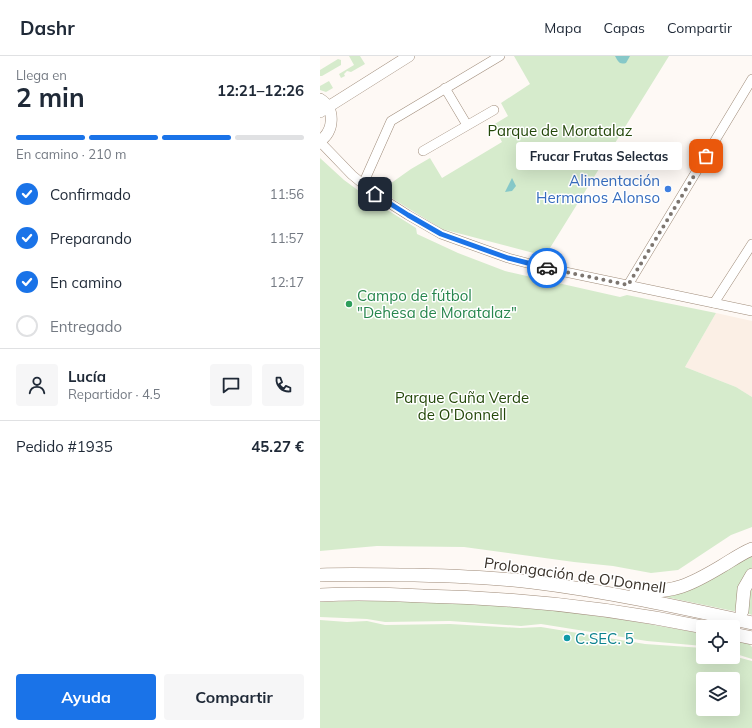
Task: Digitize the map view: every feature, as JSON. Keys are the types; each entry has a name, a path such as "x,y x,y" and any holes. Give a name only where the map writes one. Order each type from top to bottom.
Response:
{"highway":[{"path":"590,590 651,592 677,588 698,580 752,549"},
{"name":"Prolongación de O'Donnell","path":"320,575 347,574 472,577 531,582 590,590 673,605 752,623"},
{"path":"742,610 744,589 752,576"},
{"name":"Prolongación de O'Donnell","path":"320,595 389,594 510,600 607,610 696,626"},
{"path":"740,635 752,638"}],"main road":[{"path":"321,142 328,133 332,123 332,117 322,106 409,56"}],"street":[{"path":"363,184 391,120 500,56"},
{"path":"628,285 752,80"},
{"path":"445,88 467,125"},
{"path":"423,151 494,110"},
{"path":"321,142 363,184 408,215 441,234 508,258 546,268 752,311"},
{"path":"714,303 752,244"}],"shaded area":[{"path":"716,313 752,321 752,397 736,387 685,367"}],"green space":[{"path":"349,56 360,56 365,64 351,72 347,71 344,74 345,76 341,78 339,74 354,65"},
{"name":"Parque de Moratalaz","path":"514,56 669,56 545,256 442,229 380,191 411,169 430,158 442,178 502,142 493,125 508,116 501,103 530,84"},
{"path":"338,59 341,60 341,65 320,76 320,70"},
{"path":"329,81 333,88 326,92 320,90 320,86"},
{"name":"Parque Cuña Verde de O'Donnell","path":"320,158 344,180 370,199 416,228 417,234 458,253 505,271 620,297 627,295 716,313 685,367 736,387 752,397 752,527 731,535 678,570 651,573 613,566 464,547 377,546 320,551"},
{"path":"752,554 752,569 738,612 661,596"},
{"path":"752,585 752,615 747,613 747,601"},
{"path":"350,601 475,604 525,607 569,612 627,620 696,633 696,645 647,641 541,624 521,626 450,621 385,622 367,619 320,617 320,602"},
{"path":"320,620 347,622 367,621 385,625 450,624 520,628 541,627 645,644 696,648 696,664 740,664 740,658 752,661 752,728 320,728"},
{"path":"740,642 749,644 752,647 752,659 740,655"}],"water":[{"path":"615,56 630,56 626,63 622,63 619,62"},
{"path":"512,178 516,186 512,191 505,192"}],"way so far":[{"path":"547,268 628,285 706,156"}],"place":[{"name":"Frucar Frutas Selectas","path":"706,156"},
{"name":"Alimentación Hermanos Alonso","path":"668,189"},
{"name":"Campo de fútbol \"Dehesa de Moratalaz\"","path":"349,304"},
{"name":"C.SEC. 5","path":"567,638"}],"route":[{"path":"375,194 441,234 508,258 547,268"}]}
